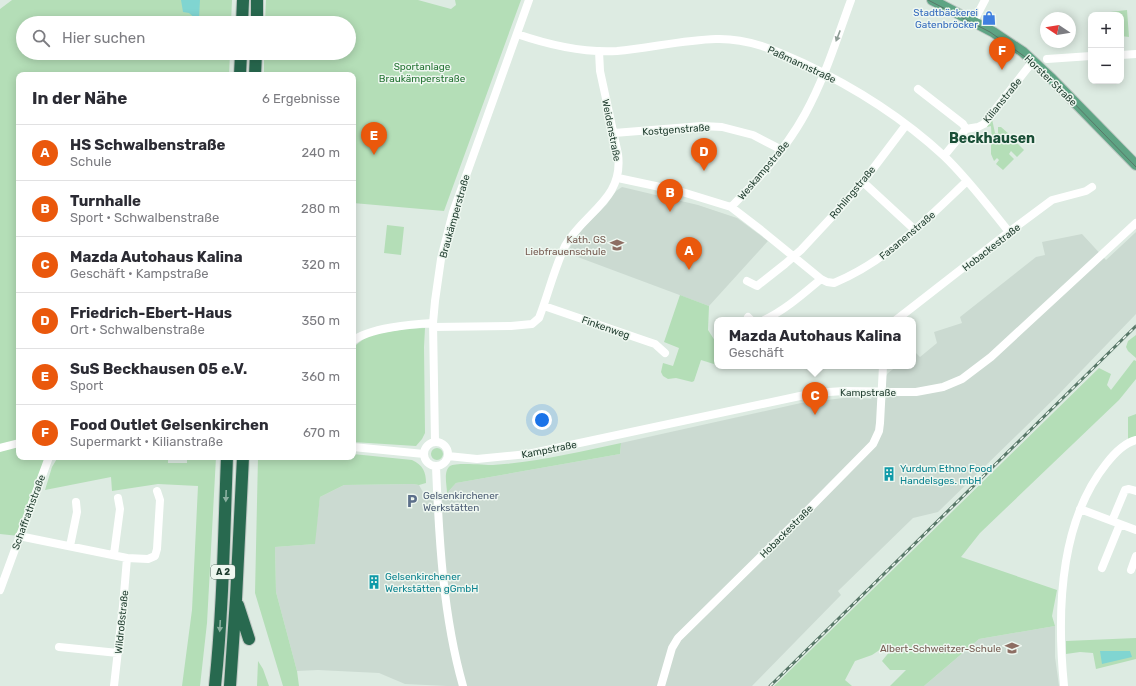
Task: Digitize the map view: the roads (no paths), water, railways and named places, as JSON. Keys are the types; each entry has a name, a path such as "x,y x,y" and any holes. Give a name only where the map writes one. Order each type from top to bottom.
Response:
{"highway":[{"path":"242,16 243,0"},
{"path":"257,0 257,16"},
{"path":"240,72 241,60"},
{"path":"255,72 256,60"},
{"name":"A 2","path":"215,686 219,649 227,460"},
{"name":"A 2","path":"230,686 243,460"},
{"path":"236,599 249,638"}],"main road":[{"name":"Horster Straße","path":"932,0 974,21 1003,38 1033,61 1135,162"}],"street":[{"name":"Braukämperstraße","path":"435,442 433,325 437,278 449,224 529,0"},
{"name":"Weskampstraße","path":"731,207 782,150 806,113 824,73 851,0"},
{"path":"974,21 985,0"},
{"name":"Paßmannstraße","path":"517,34 555,46 599,51 629,49 709,39 736,40 757,44 779,52 824,73 863,95 906,125 944,156 1009,232"},
{"name":"Weidenstraße","path":"433,325 498,327 532,324 539,318 566,244 572,235 605,201 613,190 618,178 619,160 600,71 599,51"},
{"path":"1124,55 1136,54"},
{"path":"1048,58 1088,56"},
{"name":"Kilianstraße","path":"966,129 978,127 984,124 1033,61"},
{"path":"918,89 963,124 966,129 944,156"},
{"name":"Rohlingstraße","path":"747,281 757,286 801,250 863,182 906,125"},
{"name":"Kostgenstraße","path":"614,133 702,126 722,127 753,134 782,150"},
{"path":"618,178 679,191 731,207 821,279 791,303 769,317"},
{"name":"Fasanenstraße","path":"821,279 834,283 875,261 916,230 966,181"},
{"path":"863,182 916,230"},
{"name":"Hobackestraße","path":"900,317 1052,200 1086,191 1092,187"},
{"name":"Kampstraße","path":"448,456 478,459 528,454 814,393 844,391 916,392 934,389 957,381 975,370 1045,308 1136,223"},
{"name":"Finkenweg","path":"544,306 655,344 665,353"},
{"path":"356,338 368,333 405,325 433,325"},
{"name":"Hobackestraße","path":"661,686 672,648 678,638 873,444 879,431 883,369"},
{"path":"1064,686 1060,631 1063,588 1068,553 1080,508 1093,480 1107,462 1119,449 1136,440"},
{"path":"435,442 446,448 448,456 443,464 436,467 428,463 424,454 428,445 435,442"},
{"path":"0,448 16,444"},
{"path":"356,447 424,454"},
{"name":"Schaffrathstraße","path":"0,590 48,460"},
{"path":"436,467 444,583 453,641 463,686"},
{"path":"1102,568 1125,490 1129,489 1136,491"},
{"path":"19,536 114,554 127,558 148,559 155,556 157,549 160,500 157,491"},
{"path":"114,554 120,509 118,498"},
{"path":"70,546 77,512 76,502"},
{"path":"1080,508 1136,530"},
{"path":"1131,570 1136,556"},
{"name":"Wildroßstraße","path":"114,686 127,558"},
{"path":"59,647 118,653"}],"water":[{"path":"181,0 200,0 199,16 192,16 189,13 183,12"},
{"path":"1100,651 1130,651 1132,657 1102,664"}],"tram line":[{"path":"928,0 990,32 1028,59 1065,94 1136,167"}],"railway":[{"path":"770,686 1136,326"}],"place":[{"name":"Stadtbäckerei Gatenbröcker","path":"989,18"},
{"name":"Food Outlet Gelsenkirchen","path":"1002,70"},
{"name":"SuS Beckhausen 05 e.V.","path":"374,155"},
{"name":"Friedrich-Ebert-Haus","path":"704,171"},
{"name":"Turnhalle","path":"670,212"},
{"name":"Kath. GS Liebfrauenschule","path":"617,245"},
{"name":"HS Schwalbenstraße","path":"689,270"},
{"name":"Mazda Autohaus Kalina","path":"815,415"},
{"name":"Yurdum Ethno Food Handelsges. mbH","path":"889,474"},
{"name":"Gelsenkirchener Werkstätten","path":"412,501"},
{"name":"Gelsenkirchener Werkstätten gGmbH","path":"374,582"},
{"name":"Albert-Schweitzer-Schule","path":"1012,648"}],"district":[{"name":"Beckhausen","path":"992,138"}],"park label":[{"name":"Sportanlage Braukämperstraße","path":"422,72"}]}
